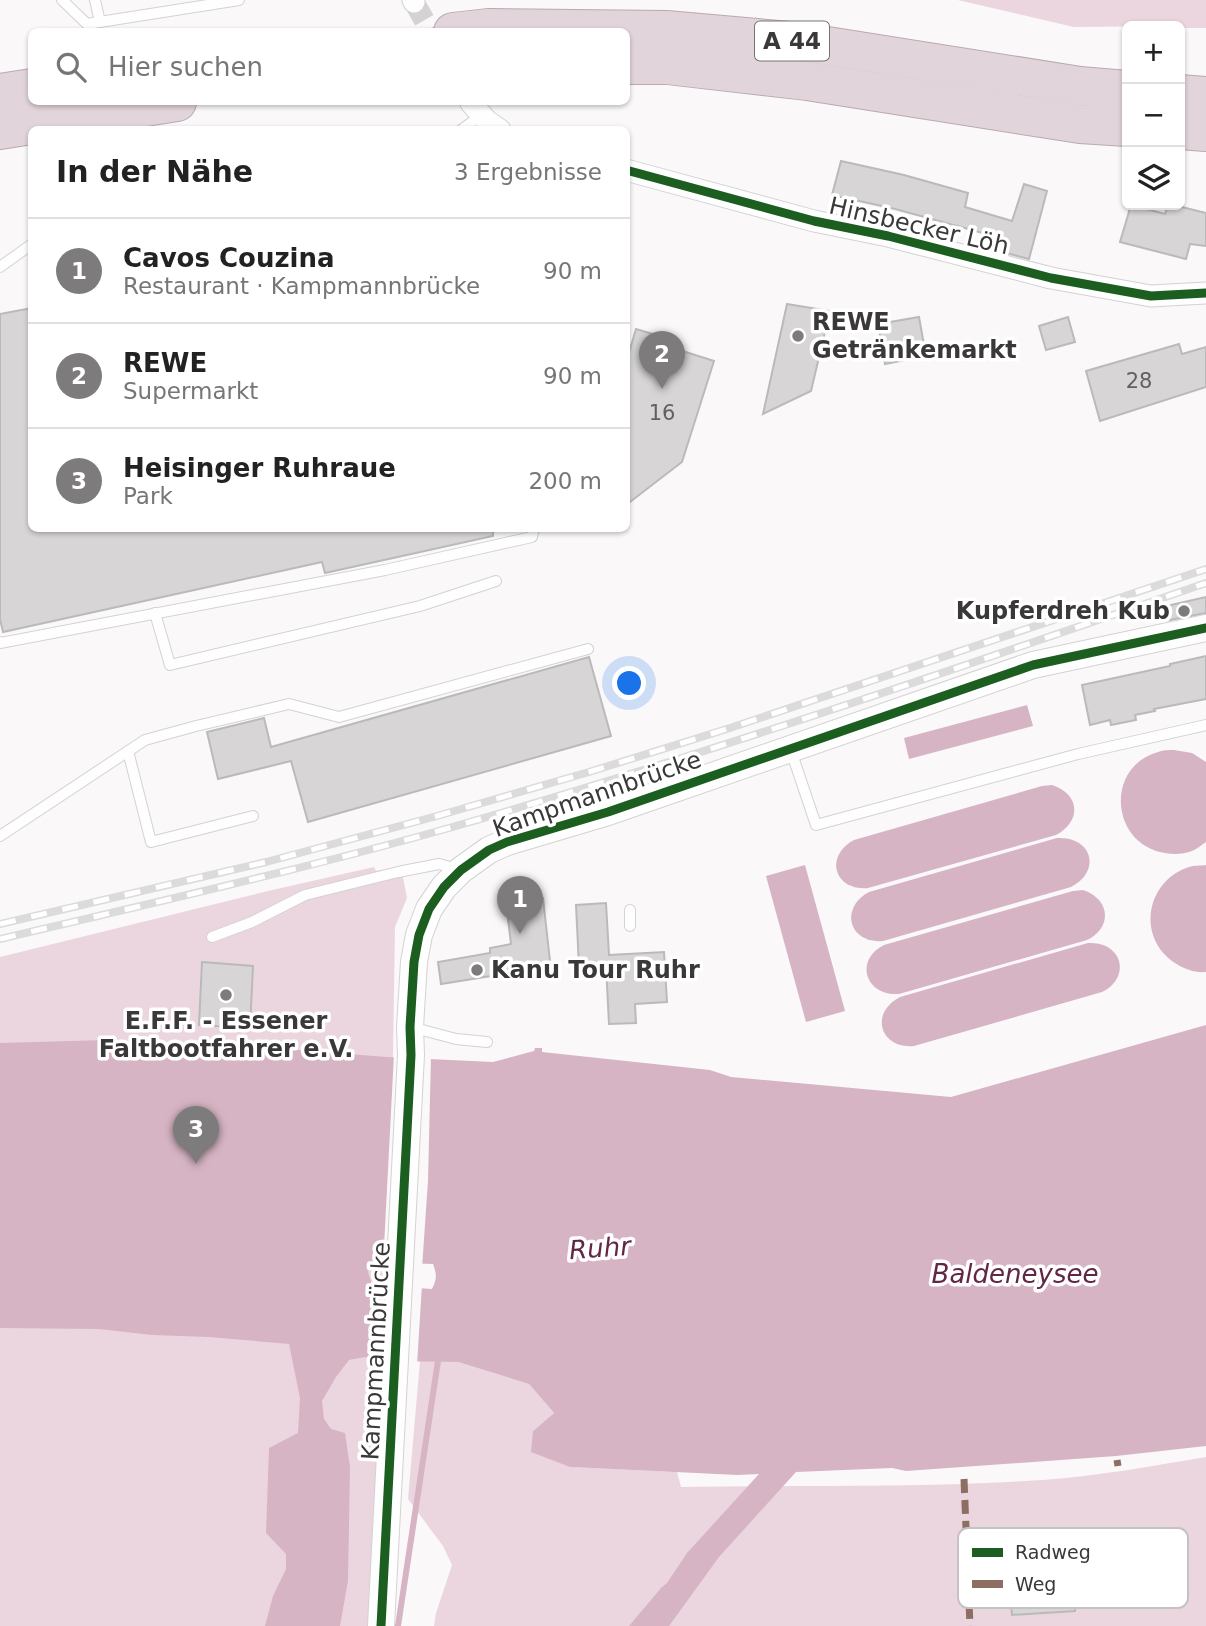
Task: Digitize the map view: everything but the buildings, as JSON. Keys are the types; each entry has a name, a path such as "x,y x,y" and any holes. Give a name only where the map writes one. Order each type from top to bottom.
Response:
{"highway":[{"name":"A 44","path":"630,30 802,41 1080,86 1122,90"},
{"name":"A 44","path":"630,65 667,65 807,81 1080,124 1122,127"},
{"path":"0,93 28,89"},
{"path":"1185,94 1206,96"},
{"path":"0,130 158,105"},
{"path":"1185,130 1206,132"}],"street":[{"path":"476,109 494,126"},
{"name":"Hinsbecker Löh","path":"630,171 814,221 888,236 1051,278 1150,296 1206,293"},
{"name":"Kampmannbrücke","path":"381,1620 414,962 419,935 436,897 444,887 461,870 489,850 507,842 608,812 1032,664 1206,628"}],"lane":[{"path":"62,0 88,24 239,0"},
{"path":"94,0 100,22"},
{"path":"464,126 476,109"},
{"path":"0,267 28,247"},
{"path":"0,642 385,570 532,537 533,532"},
{"path":"155,613 170,665 420,606 496,582"},
{"path":"0,836 145,740 289,704 339,717 589,649"},
{"path":"790,748 816,825 1077,754 1206,725"},
{"path":"128,751 151,842 253,816"},
{"path":"212,937 252,922 305,895 439,864 461,870"},
{"path":"630,910 631,926"},
{"path":"410,1027 456,1039 487,1042"}],"shaded area":[{"path":"958,0 1206,0 1206,28 1185,28 1185,21 1122,21 1122,27 1074,27"},
{"path":"374,867 376,871 401,867 407,898 395,927 388,1366 372,1626 0,1626 0,957"},
{"path":"420,1361 458,1362 529,1384 554,1413 533,1431 570,1467 677,1472 681,1487 998,1483 1105,1473 1206,1457 1206,1626 434,1626 452,1565 443,1546 408,1499"}],"water":[{"path":"1027,705 1033,726 909,759 904,738"},
{"path":"1160,751 1192,753 1206,762 1206,842 1192,851 1175,854 1147,847 1134,836 1125,821 1121,805 1122,788 1129,773 1141,760"},
{"path":"1052,785 1068,795 1074,808 1070,823 1056,835 868,888 847,884 837,871 839,855 854,840"},
{"path":"1057,838 1078,843 1085,848 1089,856 1087,872 1071,887 883,941 862,937 852,924 854,907 869,892"},
{"path":"805,865 845,1011 806,1022 766,876"},
{"path":"1206,865 1206,972 1202,972 1182,967 1163,952 1151,925 1151,910 1163,884 1174,874 1191,866"},
{"path":"1083,890 1099,900 1105,913 1101,928 1087,940 899,994 878,989 868,976 869,959 884,945"},
{"path":"1088,943 1109,948 1119,961 1117,978 1102,992 914,1046 893,1042 886,1036 882,1020 884,1012 900,997"},
{"path":"1206,1025 1206,1446 1116,1456 906,1471 892,1468 796,1472 719,1557 669,1626 629,1626 667,1583 687,1553 759,1474 570,1467 531,1452 533,1431 554,1413 529,1384 458,1362 381,1361 365,1357 349,1360 322,1401 324,1419 331,1429 345,1433 350,1467 348,1581 340,1626 265,1626 273,1596 286,1569 286,1554 266,1533 269,1448 298,1433 300,1398 289,1344 99,1329 0,1328 0,1043 106,1040 227,1044 386,1057 493,1062 542,1048 542,1052 710,1070 731,1077 951,1097","holes":["372,1262 433,1264 436,1277 432,1289 372,1285 368,1272"]}],"pier":[{"path":"394,1054 431,1056 428,1181 422,1268 383,1266"},
{"path":"382,1282 422,1285 417,1365 379,1363"}],"waterway":[{"path":"398,1626 438,1361"}],"tunnel":[{"path":"414,2 429,28"}],"railway":[{"path":"0,924 266,862 589,772 730,728 1206,569"},
{"path":"0,939 332,859 538,802 825,712 1206,583"}],"marked path":[{"path":"1117,1460 1118,1466"},
{"path":"964,1479 966,1528"},
{"path":"969,1608 970,1626"}],"cycle path":[{"path":"630,171 814,221 888,236 1051,278 1151,296 1206,293"},
{"path":"381,1626 414,962 419,935 429,909 444,887 461,870 489,850 507,842 608,812 1033,665 1206,628"}],"place":[{"name":"REWE Getränkemarkt","path":"798,336"},
{"name":"REWE","path":"662,389"},
{"name":"Kupferdreh Kub","path":"1184,611"},
{"name":"Cavos Couzina","path":"520,934"},
{"name":"Kanu Tour Ruhr","path":"477,970"},
{"name":"E.F.F. - Essener Faltbootfahrer e.V.","path":"226,995"},
{"name":"Heisinger Ruhraue","path":"196,1164"}],"water label":[{"name":"Ruhr","path":"600,1248"},
{"name":"Baldeneysee","path":"1015,1274"}]}
